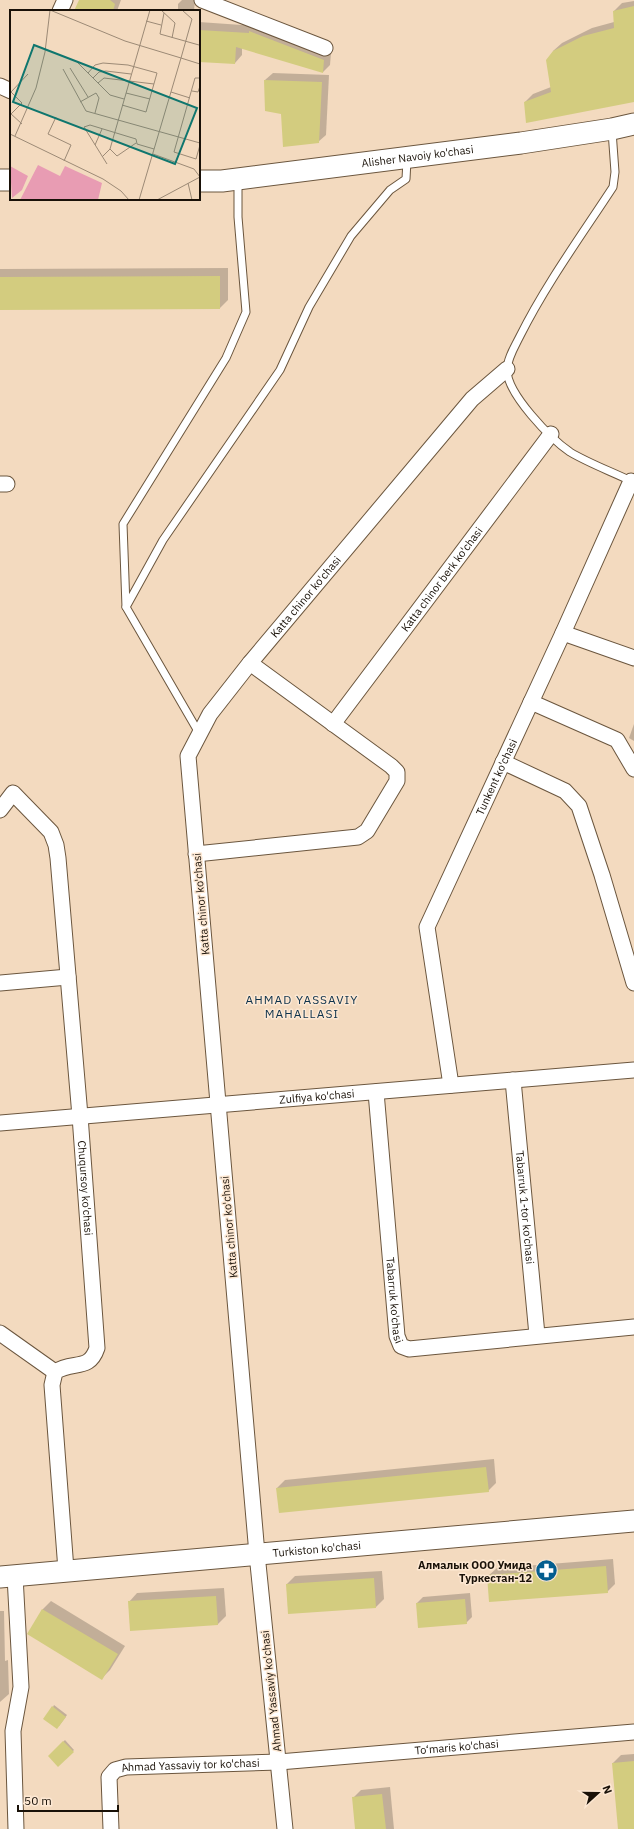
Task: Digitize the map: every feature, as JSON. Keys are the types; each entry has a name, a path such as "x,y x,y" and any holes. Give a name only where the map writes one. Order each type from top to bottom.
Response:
{"main road":[{"name":"Alisher Navoiy ko'chasi","path":"200,181 222,181 521,144 634,124"},
{"name":"Turkiston ko'chasi","path":"8,1576 634,1521"}],"street":[{"path":"60,10 65,0"},
{"path":"202,0 325,48"},
{"path":"0,86 10,91"},
{"name":"Katta chinor ko'chasi","path":"256,1554 219,1105 188,756 210,714 250,663 472,399 507,369"},
{"name":"Katta chinor berk ko'chasi","path":"333,724 551,434"},
{"name":"Tunkent ko'chasi","path":"451,1085 427,927 633,481"},
{"path":"563,633 634,658"},
{"path":"196,854 358,837 367,831 397,781 397,772 391,766 250,663"},
{"path":"531,702 618,740 634,769"},
{"path":"503,762 565,791 579,806 602,875 634,983"},
{"name":"Chuqursoy ko'chasi","path":"0,810 13,793 51,832 56,845 80,1116 97,1348 93,1358 86,1364 62,1367 55,1372"},
{"path":"0,983 68,978"},
{"name":"Zulfiya ko'chasi","path":"0,1123 634,1070"},
{"name":"Tabarruk 1-tor ko'chasi","path":"513,1080 537,1335"},
{"name":"Tabarruk ko'chasi","path":"376,1092 397,1336 401,1346 409,1349 537,1335 634,1327"},
{"path":"0,1333 55,1372 52,1385 66,1570"},
{"name":"Ahmad Yassaviy ko'chasi","path":"256,1554 285,1829"},
{"path":"8,1576 21,1687 13,1731 16,1829"},
{"name":"To‘maris ko'chasi","path":"279,1762 634,1732"},
{"name":"Ahmad Yassaviy tor ko'chasi","path":"111,1829 109,1777 115,1770 126,1767 279,1762"}],"lane":[{"path":"612,129 615,172 613,187 530,316 512,352 507,369 510,384 520,401 551,434 570,451 633,481"},
{"path":"126,607 163,540 280,370 309,307 351,236 390,190 406,179 408,157"},
{"path":"199,733 126,607 124,524 226,358 246,312 238,217 238,179"}],"building":[{"path":"79,0 110,0 115,4 113,10 74,10"},
{"path":"634,6 634,102 526,123 524,102 551,92 546,60 553,51 583,36 614,28 613,11"},
{"path":"200,30 249,33 249,31 324,60 323,73 236,47 235,64 200,62"},
{"path":"264,80 322,82 319,143 283,147 281,114 265,111"},
{"path":"220,276 220,309 0,310 0,277"},
{"path":"486,1467 489,1492 279,1513 276,1488"},
{"path":"606,1566 608,1593 489,1602 487,1575"},
{"path":"374,1578 376,1608 288,1614 286,1584"},
{"path":"216,1596 218,1625 130,1631 128,1601"},
{"path":"465,1599 467,1624 418,1628 416,1603"},
{"path":"42,1609 118,1654 102,1680 27,1634"},
{"path":"52,1706 66,1717 57,1729 43,1719"},
{"path":"63,1741 74,1752 58,1767 48,1756"},
{"path":"634,1761 634,1829 618,1829 612,1763"},
{"path":"382,1794 386,1829 355,1829 352,1797"}],"place":[{"name":"Алмалык ООО Умида Туркестан-12","path":"547,1571"}],"district":[{"name":"AHMAD YASSAVIY MAHALLASI","path":"302,1006"}]}
